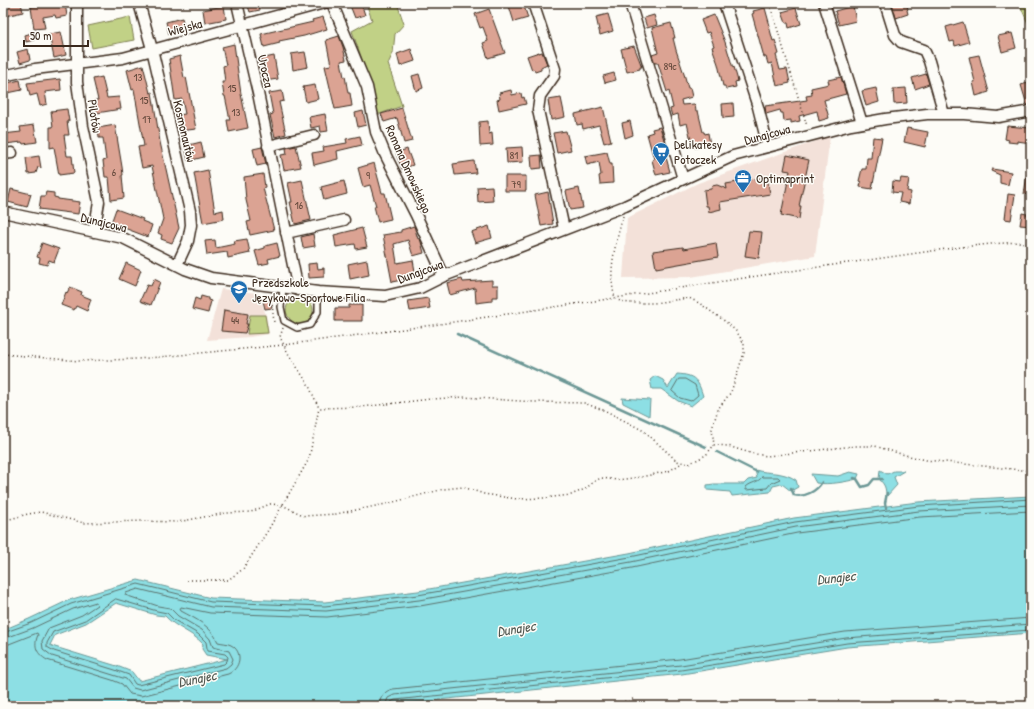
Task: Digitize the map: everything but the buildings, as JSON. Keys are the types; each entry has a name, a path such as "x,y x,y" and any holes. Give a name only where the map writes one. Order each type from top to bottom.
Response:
{"street":[{"name":"Pilotów","path":"77,3 77,82 83,126 98,202 94,232"},
{"name":"Kosmonautów","path":"139,3 152,49 190,211 191,225 188,241 177,265"},
{"name":"Urocza","path":"237,3 298,290"},
{"name":"Wiejska","path":"3,76 35,69 123,58 324,3"},
{"name":"Romana Dmowskiego","path":"332,3 367,86 376,132 385,154 416,215 444,276"},
{"path":"533,3 555,69 554,76 540,96 538,110 564,229"},
{"path":"630,3 683,179"},
{"path":"724,3 758,107 768,147"},
{"path":"824,3 862,123"},
{"path":"885,3 895,35 901,42 924,50 929,61 944,114"},
{"name":"Dunajcowa","path":"3,212 123,238 177,265 211,278 298,290 385,296 420,288 444,276 625,206 733,156 885,118 927,114 964,114 998,117 1031,112"},
{"path":"268,146 314,135"},
{"path":"286,233 344,220"}],"lane":[{"path":"283,288 281,307 284,321 297,328 310,325 318,312 318,292"}],"path":[{"name":"Dunajcowa","path":"771,8 810,136"},
{"path":"319,408 361,407 463,397 534,402 584,403 606,411 644,431 677,462 689,464 706,454 714,445 712,430 718,409 731,392 744,353 744,344 737,332 726,322 699,303 689,298 654,303 629,303 615,298 612,271 614,253 625,206"},
{"path":"3,354 79,361 138,359 284,345 953,248 1018,242 1031,244"},
{"path":"256,284 256,290 266,295 272,303 274,323"},
{"path":"187,580 228,580 243,569 267,532 309,459 319,408 308,384 280,337 284,321"},
{"path":"714,445 728,446 750,453 767,456 854,446 875,446 926,460 1031,471"},
{"path":"3,521 41,512 84,523 134,521 176,522 226,513 251,512 270,504 282,505 305,516 336,514 386,504 444,489 463,487 484,494 517,499 546,498 571,495 585,489 595,480 601,478 616,480 669,471 682,463"},
{"path":"609,706 633,699"}],"shaded area":[{"path":"830,136 815,256 691,277 623,278 627,218 698,183"},
{"name":"Przedszkole Językowo-Sportowe Filia","path":"221,289 258,293 266,315 269,334 207,340"}],"green space":[{"path":"366,3 397,3 404,24 395,34 393,53 388,64 402,106 377,115 370,82 352,31 372,20"},
{"path":"1019,3 1031,3 1031,30"},
{"path":"130,17 134,40 92,48 88,26"},
{"path":"294,299 306,300 313,306 311,317 305,323 299,324 294,322 287,314 286,309 288,303"},
{"path":"250,315 265,315 268,333 247,334"}],"water":[{"path":"677,374 692,377 699,386 703,396 691,406 678,401 661,389 652,389 650,380 655,376 663,380 668,388"},
{"path":"622,398 650,400 649,416 623,403"},
{"path":"755,470 786,475 796,480 798,487 791,491 782,484 773,486 770,492 732,496 730,492 707,490 707,485 744,484 748,480 757,478"},
{"path":"880,470 887,474 894,471 904,471 894,477 897,485 886,497 885,487 879,479"},
{"path":"850,472 859,474 857,479 821,484 816,483 811,474 838,476"},
{"name":"Dunajec","path":"1031,496 1031,633 847,647 682,674 382,706 3,706 3,630 69,600 138,580 211,598 325,602 418,591 629,553 794,518 918,502","holes":["116,603 156,615 165,616 174,624 199,640 203,644 202,649 206,655 227,659 139,681 132,672 50,645 55,635 86,623"]}],"waterway":[{"path":"457,334 706,447"},
{"path":"717,452 757,472"},
{"path":"854,478 857,479 862,487 869,485 874,479 882,479"},
{"path":"791,488 794,495 802,496 814,491 822,482"},
{"path":"886,508 885,503 887,493"}],"place":[{"name":"Delikatesy Potoczek","path":"661,166"},
{"name":"Optimaprint","path":"743,193"},
{"name":"Przedszkole Językowo-Sportowe Filia","path":"239,304"}]}
